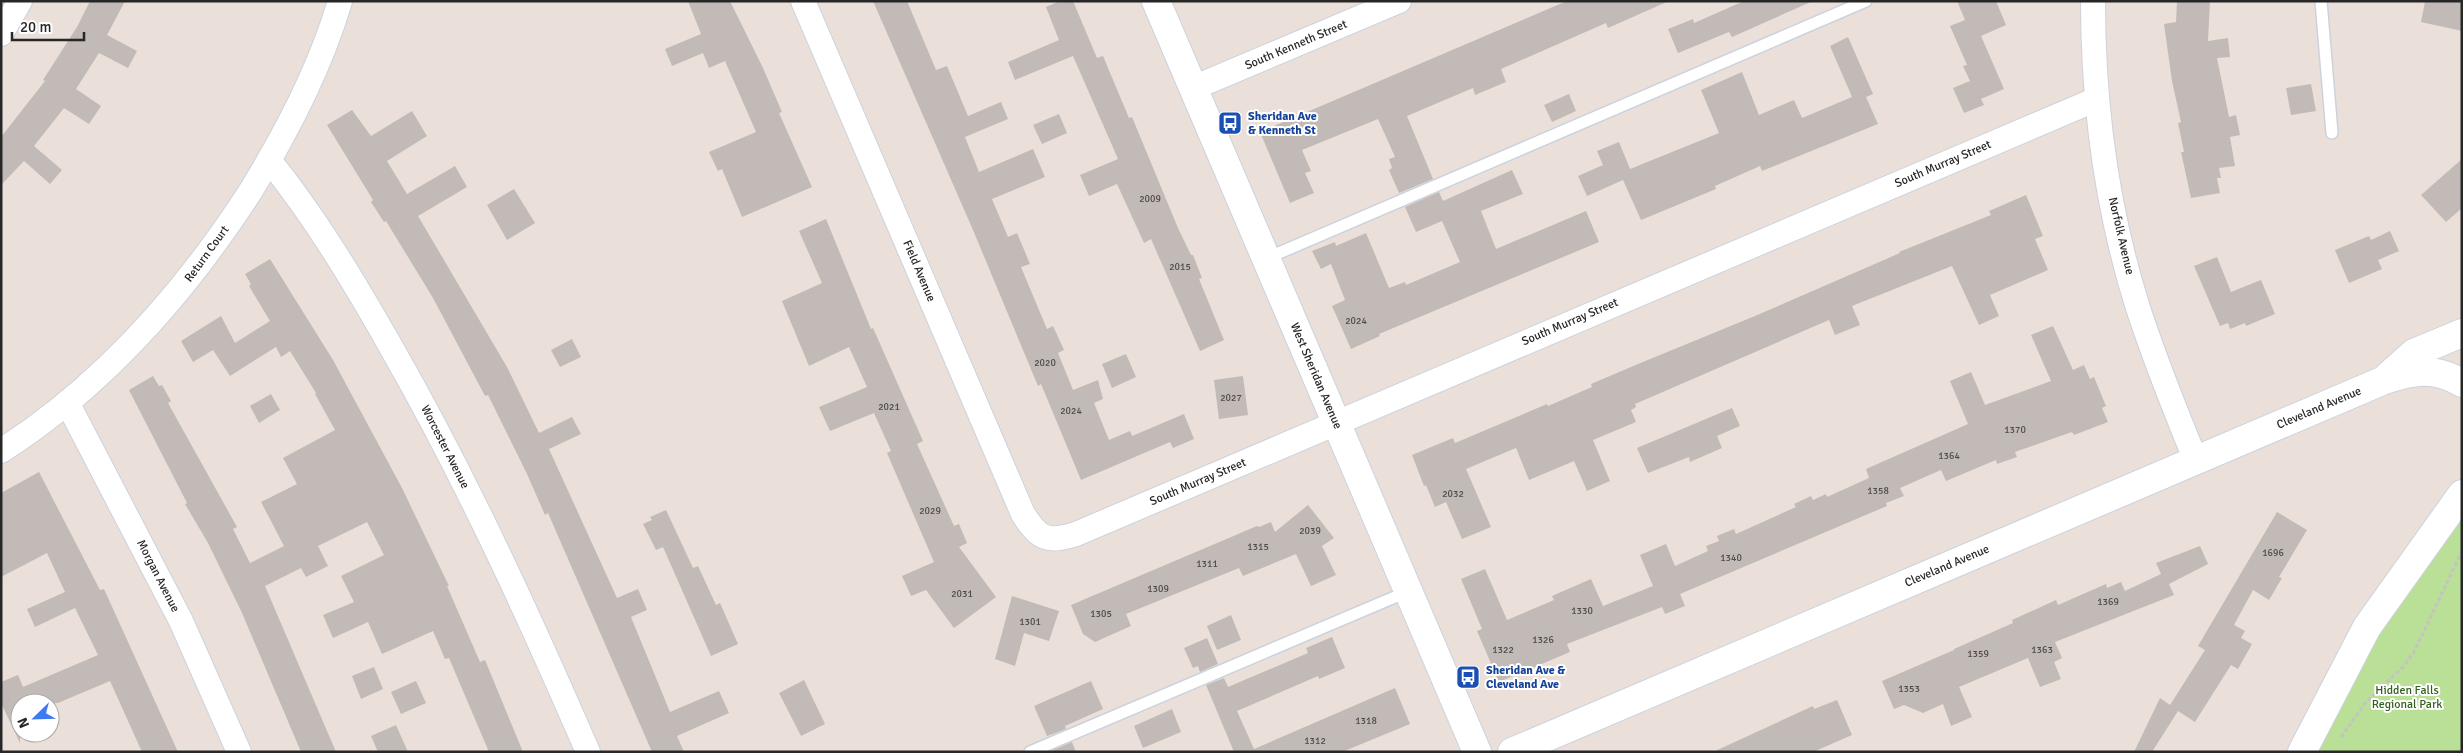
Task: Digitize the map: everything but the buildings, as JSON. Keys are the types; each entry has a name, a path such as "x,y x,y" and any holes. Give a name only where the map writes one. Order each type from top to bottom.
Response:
{"street":[{"path":"1,34 20,1"},
{"name":"Return Court","path":"1,451 68,404 106,370 158,316 205,259 269,160 308,86 340,1"},
{"name":"Field Avenue","path":"804,1 1023,514 1034,530 1042,536"},
{"name":"West Sheridan Avenue","path":"1156,1 1477,752"},
{"name":"South Kenneth Street","path":"1193,88 1399,1"},
{"name":"Norfolk Avenue","path":"2092,1 2093,56 2097,99 2108,176 2120,238 2138,306 2161,373 2196,460"},
{"name":"South Murray Street","path":"1042,536 1060,539 1076,534 2097,99"},
{"name":"Worcester Avenue","path":"269,160 333,249 420,396 492,537 588,752"},
{"name":"Cleveland Avenue","path":"2382,381 2414,354 2462,333"},
{"name":"Cleveland Avenue","path":"1512,752 2382,381 2410,371 2418,371 2434,372 2462,383"},
{"name":"Morgan Avenue","path":"68,404 181,621 239,752"},
{"path":"2302,752 2367,627 2462,494"}],"lane":[{"path":"1266,258 1866,1"},
{"path":"2321,1 2332,133"},
{"path":"1030,752 1408,592"}],"path":[{"path":"2338,741 2366,702 2403,667 2414,652 2462,551"}],"green space":[{"name":"Hidden Falls Regional Park","path":"2462,505 2462,752 2317,752 2412,572"}],"place":[{"name":"Sheridan Ave & Kenneth St","path":"1230,123"},
{"name":"Sheridan Ave & Cleveland Ave","path":"1468,677"}]}
